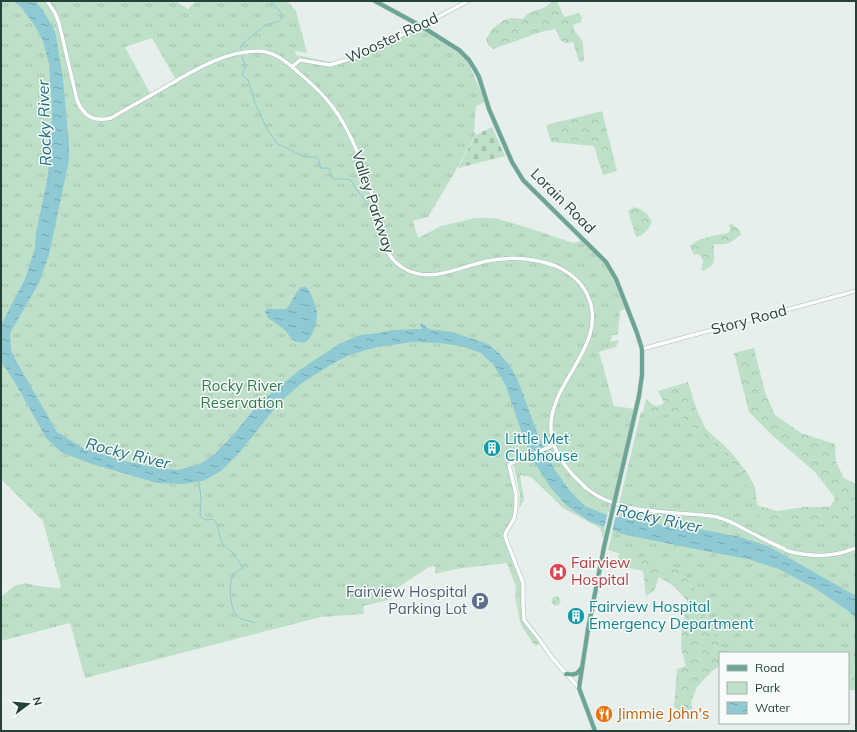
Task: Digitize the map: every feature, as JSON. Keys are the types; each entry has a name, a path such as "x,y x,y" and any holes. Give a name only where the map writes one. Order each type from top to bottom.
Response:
{"main road":[{"name":"Lorain Road","path":"375,1 421,26 459,50 474,68 479,77 489,109 512,162 523,180 606,262 623,294 642,349 642,375 639,396 604,547 588,629 579,688"},
{"path":"566,674 577,674 582,667"},
{"path":"579,688 595,731"}],"street":[{"name":"Valley Parkway","path":"47,1 55,12 59,23 79,104 84,113 96,119 103,120 111,118 217,58 255,50 276,55 320,91 345,126 366,176 386,251 391,259 399,265 416,274 425,275 439,274 490,260 515,258 531,259 561,268 576,279 583,287 588,297 592,312 590,332 588,343 561,390 554,407 551,424 554,445 560,457 573,475 586,488 597,496 608,501 635,508 712,516 724,519 788,551 795,553 808,555 836,554 856,548"},
{"name":"Wooster Road","path":"292,67 300,60 330,65 359,56 468,1"},
{"name":"Story Road","path":"642,349 856,292"},
{"path":"554,445 510,465 516,494 516,507 514,519 505,535 523,583 524,620 553,659 579,688"}],"green space":[{"name":"Rocky River Reservation","path":"1,1 175,1 188,9 196,1 287,1 296,11 307,53 295,51 296,55 335,63 360,56 421,27 466,57 485,102 476,106 474,131 476,134 428,217 413,221 418,238 441,226 475,218 495,218 573,243 583,240 607,264 625,309 620,311 618,334 612,336 610,342 619,340 616,347 599,352 614,406 637,410 603,538 600,528 563,508 531,477 520,475 524,500 519,509 520,495 513,462 515,461 512,458 509,460 516,495 515,519 503,535 523,582 522,595 518,596 520,622 515,596 516,587 507,563 455,569 435,574 435,566 429,567 391,592 392,599 363,606 364,614 321,617 85,678 70,623 1,641 1,597 14,586 25,583 38,586 61,587 43,521 1,479","holes":["152,38 176,80 151,95 125,47"]},
{"path":"552,1 557,1 564,17 579,13 582,17 581,22 573,25 575,32 583,43 584,61 579,62 573,42 566,43 560,40 556,29 541,32 493,49 488,45 486,39 492,29 504,20 512,18 522,19 533,11 544,8"},
{"path":"602,111 617,171 603,175 594,146 551,142 546,125"},
{"path":"492,127 505,156 458,168 476,135"},
{"path":"634,207 645,212 652,222 646,232 636,237 628,211"},
{"path":"732,224 740,231 741,235 726,244 714,244 714,262 710,267 703,271 701,270 703,262 702,257 698,254 694,255 690,246 702,239 728,233 730,230 729,225"},
{"path":"754,348 765,392 775,415 801,433 835,444 836,462 844,478 856,484 856,543 794,550 641,412 643,412 646,399 657,406 664,403 658,391 688,382 697,411 706,429 730,451 746,471 755,487 757,504 759,506 777,511 805,507 830,507 835,498 815,472 773,436 749,412 734,353"},
{"path":"641,412 659,416 675,412 722,451 739,471 753,498 760,518 811,525 856,521 856,670 849,672 849,652 754,652 746,647 748,652 725,652 707,623 695,589 678,568 608,550"},
{"path":"615,531 856,619 856,690 849,690 849,652 719,652 719,667 712,671 697,687 691,702 693,712 682,714 674,707 677,669 686,666 681,648 682,626 688,602 675,587 659,577 654,591 646,596 643,571 616,565 619,553 611,551"},
{"path":"522,595 523,621 540,643 536,646 520,622 518,596"},
{"path":"556,596 561,601 556,606 551,601"},
{"path":"520,622 528,631 524,630"}],"water":[{"name":"Rocky River","path":"13,1 35,1 42,9 53,27 56,36 63,79 69,160 49,255 39,283 10,333 11,350 15,359 57,432 81,447 120,460 158,468 178,470 200,464 215,454 234,434 258,404 301,369 339,344 360,335 392,330 422,329 420,324 422,323 429,329 452,332 488,344 499,353 517,378 538,435 555,470 570,491 585,506 604,514 655,524 699,529 740,537 768,546 856,596 856,619 850,612 816,589 779,569 748,559 622,534 589,521 567,506 551,488 536,465 525,442 505,384 493,364 481,353 461,346 413,342 377,347 349,355 302,383 279,403 240,452 221,471 203,481 183,484 157,483 89,463 61,452 46,438 1,361 1,325 26,277 35,248 36,233 47,181 51,148 52,108 49,64 43,41 35,26 20,6"},
{"path":"301,287 306,287 309,290 317,312 316,323 313,331 308,340 304,342 292,340 286,331 268,318 265,311 267,309 287,308"}],"pier":[{"path":"608,512 616,514 612,532 604,529"}],"waterway":[{"path":"240,49 242,44 264,26 279,21 282,18 279,10 272,5 272,2 276,1"},
{"path":"242,56 245,68 242,74 248,80 255,103 267,129 278,144 305,157 316,157 321,168 329,168 332,178 347,179 352,181 369,208"},
{"path":"199,482 201,517 206,520 213,519 215,521 223,544 233,553 243,569 236,572 232,578 230,596 233,608 238,617 255,623"}],"place":[{"name":"Little Met Clubhouse","path":"492,448"},
{"name":"Fairview Hospital","path":"558,572"},
{"name":"Fairview Hospital Parking Lot","path":"480,601"},
{"name":"Fairview Hospital Emergency Department","path":"576,616"},
{"name":"Jimmie John's","path":"604,714"}]}
